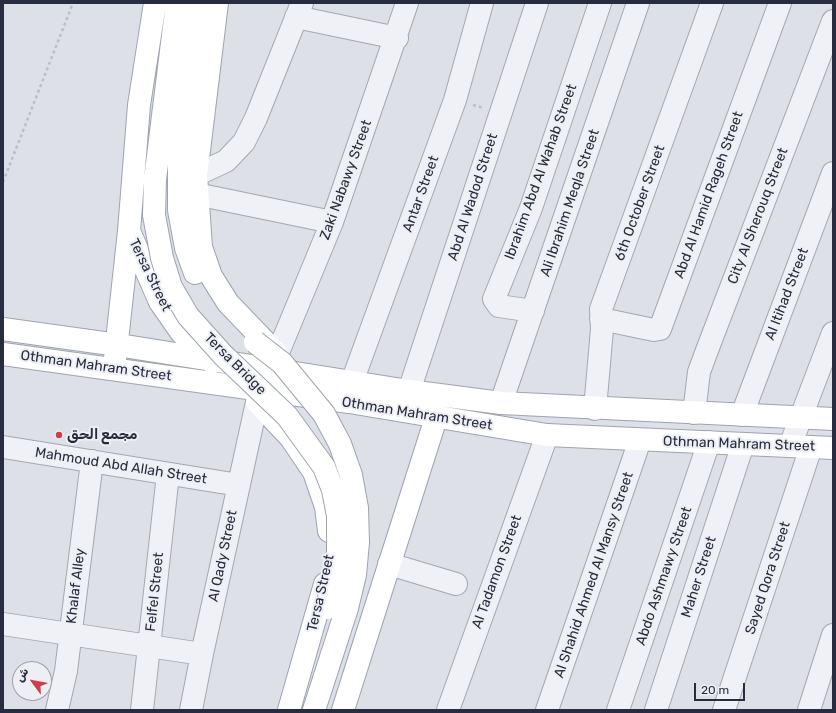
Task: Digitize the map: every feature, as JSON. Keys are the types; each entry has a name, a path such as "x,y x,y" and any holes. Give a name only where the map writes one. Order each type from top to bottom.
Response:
{"main road":[{"path":"114,369 118,345 129,231 138,105 155,3"},
{"name":"Tersa Bridge","path":"177,3 155,180 154,215 162,258 171,286 188,316 224,355 287,416 324,467 333,490 338,516 337,608 314,710"},
{"name":"Tersa Bridge","path":"196,3 178,164 180,210 186,248 198,281 220,311 282,363 324,414 340,444 350,475 357,508 358,542 356,568 337,608 295,710"},
{"path":"217,3 196,184 201,247 211,276 228,302 292,373"},
{"name":"Tersa Street","path":"129,231 160,302 181,332 210,360 258,402 292,438 314,472 326,507 332,548 324,587 289,710"},
{"name":"Othman Mahram Street","path":"3,329 118,345 409,391 501,403 596,409 833,418"},
{"name":"Othman Mahram Street","path":"3,354 349,402 436,418 547,435 833,448"},
{"path":"343,710 436,418"}],"street":[{"name":"Zaki Nabawy Street","path":"277,355 332,222 397,38 407,3"},
{"name":"Antar Street","path":"352,382 455,100 482,3"},
{"name":"Abd Al Wadod Street","path":"409,391 538,3"},
{"name":"Ibrahim Abd Al Wahab Street","path":"533,311 499,306 494,299 531,208 600,3"},
{"name":"Ali Ibrahim Meqla Street","path":"501,403 638,3"},
{"name":"6th October Street","path":"596,409 602,329 600,319 601,309 712,3"},
{"name":"Abd Al Hamid Rageh Street","path":"600,319 654,330 660,329 780,3"},
{"path":"196,184 226,161 244,142 256,118 299,10 397,38"},
{"name":"City Al Sherouq Street","path":"694,413 698,379 706,353 833,21"},
{"name":"Al Itihad Street","path":"742,415 833,173"},
{"path":"196,184 332,222"},
{"path":"790,446 833,333"},
{"name":"Al Qady Street","path":"191,710 238,485 258,402"},
{"name":"Al Tadamon Street","path":"448,710 547,435"},
{"name":"Al Shahid Ahmed Al Mansy Street","path":"547,710 640,440"},
{"name":"Abdo Ashmawy Street","path":"618,710 709,442"},
{"name":"Maher Street","path":"656,710 742,444"},
{"name":"Mahmoud Abd Allah Street","path":"3,447 238,485"},
{"name":"Sayed Qora Street","path":"724,710 811,447"},
{"name":"Khalaf Alley","path":"57,710 63,691 92,461"},
{"name":"Felfel Street","path":"142,710 168,474"},
{"path":"389,564 456,584"},
{"path":"3,624 202,654"},
{"path":"808,710 833,635"}],"path":[{"path":"3,182 73,3"},
{"path":"455,100 501,112"}],"place":[{"name":"مجمع الحق","path":"59,435"}]}
